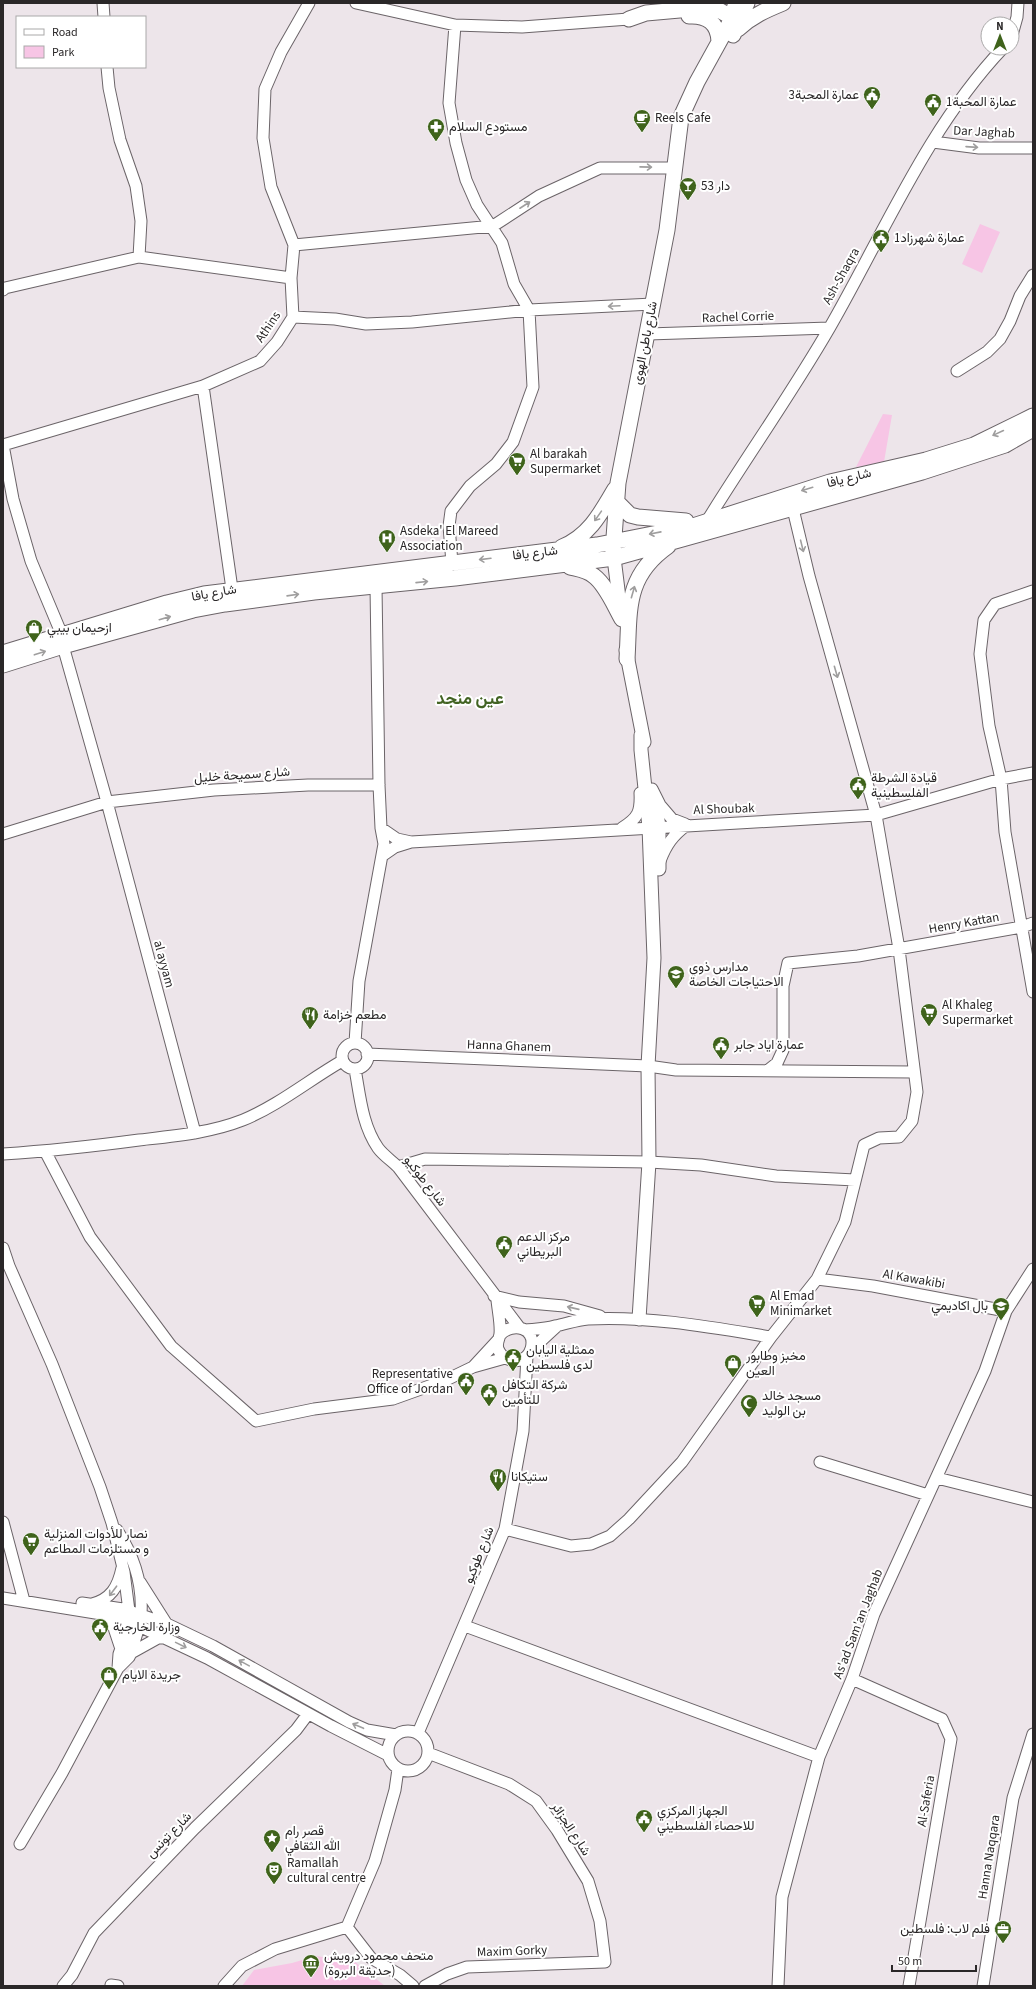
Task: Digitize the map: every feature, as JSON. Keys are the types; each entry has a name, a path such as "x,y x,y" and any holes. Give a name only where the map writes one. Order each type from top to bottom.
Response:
{"main road":[{"path":"702,8 720,3"},
{"path":"681,128 711,72 736,31 747,3"},
{"path":"736,31 749,19 760,12 783,3"},
{"path":"629,19 646,13 702,8 734,10 736,31"},
{"name":"شارع باطن الهوى","path":"614,558 613,542 618,483 667,230 681,128 681,117 734,10"},
{"path":"629,19 647,20 699,15 705,17 717,28 719,41"},
{"name":"شارع يافا","path":"3,665 63,641 167,603 232,589 613,542 693,526 830,482 926,460 974,445 1033,416"},
{"name":"شارع يافا","path":"3,653 63,641 212,606 314,592 614,558 793,509 964,459 1005,445 1033,429"},
{"path":"553,550 578,538 588,530 604,509 618,483"},
{"path":"616,501 630,515 638,518 707,521"},
{"path":"627,659 631,595 636,583 648,563 676,541"},
{"path":"561,565 586,571 594,576 603,587 622,619"}],"street":[{"path":"103,3 104,16"},
{"name":"Athins","path":"3,445 203,386 260,361 277,342 293,317 291,278 294,245 271,187 263,138 265,89 281,52 309,3"},
{"path":"356,3 455,25 522,27 629,19"},
{"path":"1017,16 1018,3"},
{"path":"452,563 449,526 451,511 470,486 496,464 513,442 533,387 529,310 514,284 502,243 493,226 474,199 466,180 456,144 449,103 455,25"},
{"name":"Ash-Shaqra","path":"707,521 829,328 933,142 975,80 996,56"},
{"path":"107,68 108,88 120,140 136,186 141,222 139,257"},
{"name":"Dar Jaghab","path":"933,142 979,148 1033,148"},
{"path":"294,245 493,226 539,196 600,168 675,168"},
{"path":"3,290 5,288 139,257 291,278"},
{"path":"957,371 987,352 1000,339 1010,321 1020,296 1033,275"},
{"path":"293,317 373,324 412,322 529,310 653,304"},
{"name":"Rachel Corrie","path":"648,334 829,328"},
{"path":"203,386 232,589"},
{"name":"al ayyam","path":"3,445 13,499 31,561 63,641 195,1133"},
{"path":"505,1529 571,1546 591,1544 610,1536 629,1519 682,1462 771,1337 817,1279 845,1222 864,1145 878,1138 899,1137 912,1122 917,1092 913,1072 899,949 876,815 809,576 793,509"},
{"path":"614,558 627,659 652,789 654,827 654,958"},
{"path":"355,1043 360,981 384,844 381,828 379,785 376,586"},
{"path":"1033,591 995,604 984,620 980,654 989,726 1001,779 1005,832 1033,992"},
{"path":"639,1319 649,1162 648,1066 659,866 654,827 642,760 641,735"},
{"path":"620,829 632,821 641,808 638,771 642,760"},
{"name":"Al Shoubak","path":"382,856 395,847 411,842 876,815 1001,779 1033,773"},
{"name":"شارع سميحة خليل","path":"3,834 107,802 214,790 308,785 379,785"},
{"path":"652,789 660,805 672,819 687,825"},
{"path":"659,866 665,848 675,834 687,825"},
{"name":"Al Shoubak","path":"381,828 397,839 411,842"},
{"name":"Henry Kattan","path":"767,1071 777,1064 783,1050 783,986 788,963 858,956 1022,927 1033,923"},
{"path":"355,1043 363,1046 367,1054 366,1063 360,1068 355,1069 347,1067 342,1061 344,1049 355,1043"},
{"name":"Hanna Ghanem","path":"367,1054 648,1066 676,1070 913,1072"},
{"path":"3,1154 46,1152 195,1133 242,1120 260,1112 288,1097 323,1072 342,1061"},
{"name":"شارع طوكيو","path":"355,1069 363,1114 369,1134 379,1149 398,1167 495,1298 522,1329"},
{"path":"46,1152 90,1237 171,1346 256,1421 314,1409 393,1399 446,1380 473,1366 508,1359 522,1359 556,1326"},
{"path":"398,1167 425,1159 649,1162 701,1165 776,1176 855,1180"},
{"path":"3,1248 9,1266 55,1371 100,1486 112,1523 123,1566 132,1619 126,1651"},
{"name":"As'ad Sam'an Jaghab","path":"778,1986 782,1897 818,1757 852,1679 874,1614 985,1371 1006,1311 1032,1272"},
{"name":"Al Kawakibi","path":"817,1279 873,1286 1006,1311"},
{"path":"526,1376 499,1351 495,1298 519,1302 564,1306 610,1319"},
{"path":"473,1366 508,1328 522,1329 556,1326 570,1321 639,1319 682,1323 771,1337"},
{"path":"522,1329 532,1340 529,1353"},
{"name":"شارع طوكيو","path":"418,1733 465,1626 505,1529 524,1431 526,1376 529,1353"},
{"path":"820,1462 928,1494"},
{"path":"937,1478 1033,1502"},
{"path":"3,1522 24,1601"},
{"path":"112,1523 130,1550 137,1575 141,1614"},
{"path":"90,1604 105,1600 114,1591 118,1585 123,1566"},
{"path":"137,1575 149,1597 167,1624"},
{"path":"3,1598 132,1619 141,1614"},
{"path":"24,1601 90,1604 132,1619 388,1756"},
{"path":"20,1844 62,1773 118,1668 129,1657 114,1628 104,1614"},
{"path":"141,1614 167,1624 214,1646 349,1722 367,1730 396,1734 406,1730 418,1733 426,1742 428,1753 423,1765 417,1769 404,1771 393,1765 388,1756 388,1747 396,1734"},
{"path":"465,1626 818,1757"},
{"path":"126,1651 158,1638 166,1638"},
{"name":"Al-Saferia","path":"852,1679 942,1719 951,1739 909,1986"},
{"name":"شارع تونس","path":"63,1986 72,1975 94,1934 195,1828 296,1730 308,1714"},
{"name":"Hanna Naqqara","path":"983,1986 1013,1798 1033,1734"},
{"name":"شارع الجزائر","path":"428,1753 509,1784 536,1801 557,1830 588,1881 600,1921 605,1962"},
{"path":"347,1927 375,1861 394,1790 398,1769"},
{"path":"224,1986 242,1966 275,1949 347,1927"},
{"path":"347,1927 371,1958 400,1975 414,1986"},
{"name":"Maxim Gorky","path":"425,1986 431,1981 467,1967 605,1962"}],"green space":[{"path":"980,224 1000,232 982,273 962,264"},
{"path":"883,414 892,415 884,462 856,467"},
{"name":"متحف محمود درويش (حديقة البروة)","path":"316,1956 355,1962 385,1986 242,1986 254,1970 292,1963"}],"place":[{"name":"عمارة المحبة3","path":"872,110"},
{"name":"عمارة المحبة1","path":"933,117"},
{"name":"Reels Cafe","path":"642,133"},
{"name":"مستودع السلام","path":"436,142"},
{"name":"دار 53","path":"688,201"},
{"name":"عمارة شهرزاد1","path":"881,253"},
{"name":"Al barakah Supermarket","path":"517,476"},
{"name":"Asdeka' El Mareed Association","path":"387,553"},
{"name":"ازحيمان بيبي","path":"34,643"},
{"name":"قيادة الشرطة الفلسطينية","path":"858,800"},
{"name":"مدارس ذوي الاحتياجات الخاصة","path":"676,989"},
{"name":"Al Khaleg Supermarket","path":"929,1027"},
{"name":"مطعم خزامة","path":"310,1030"},
{"name":"عمارة اياد جابر","path":"721,1060"},
{"name":"مركز الدعم البريطاني","path":"504,1259"},
{"name":"Al Emad Minimarket","path":"757,1318"},
{"name":"بال اكاديمي","path":"1001,1321"},
{"name":"ممثلية اليابان لدى فلسطين","path":"513,1372"},
{"name":"مخبز وطابور العين","path":"733,1378"},
{"name":"Representative Office of Jordan","path":"466,1396"},
{"name":"شركة التكافل للتأمين","path":"489,1407"},
{"name":"مسجد خالد بن الوليد","path":"749,1418"},
{"name":"ستيكانا","path":"498,1492"},
{"name":"نصار للأدوات المنزلية و مستلزمات المطاعم","path":"31,1556"},
{"name":"وزارة الخارجية","path":"100,1642"},
{"name":"جريدة الايام","path":"109,1690"},
{"name":"الجهاز المركزي للاحصاء الفلسطيني","path":"644,1833"},
{"name":"قصر رام الله الثقافي","path":"272,1853"},
{"name":"Ramallah cultural centre","path":"274,1885"},
{"name":"فلم لاب: فلسطين","path":"1003,1944"},
{"name":"متحف محمود درويش (حديقة البروة)","path":"311,1978"}],"district":[{"name":"عين منجد","path":"470,699"}]}
